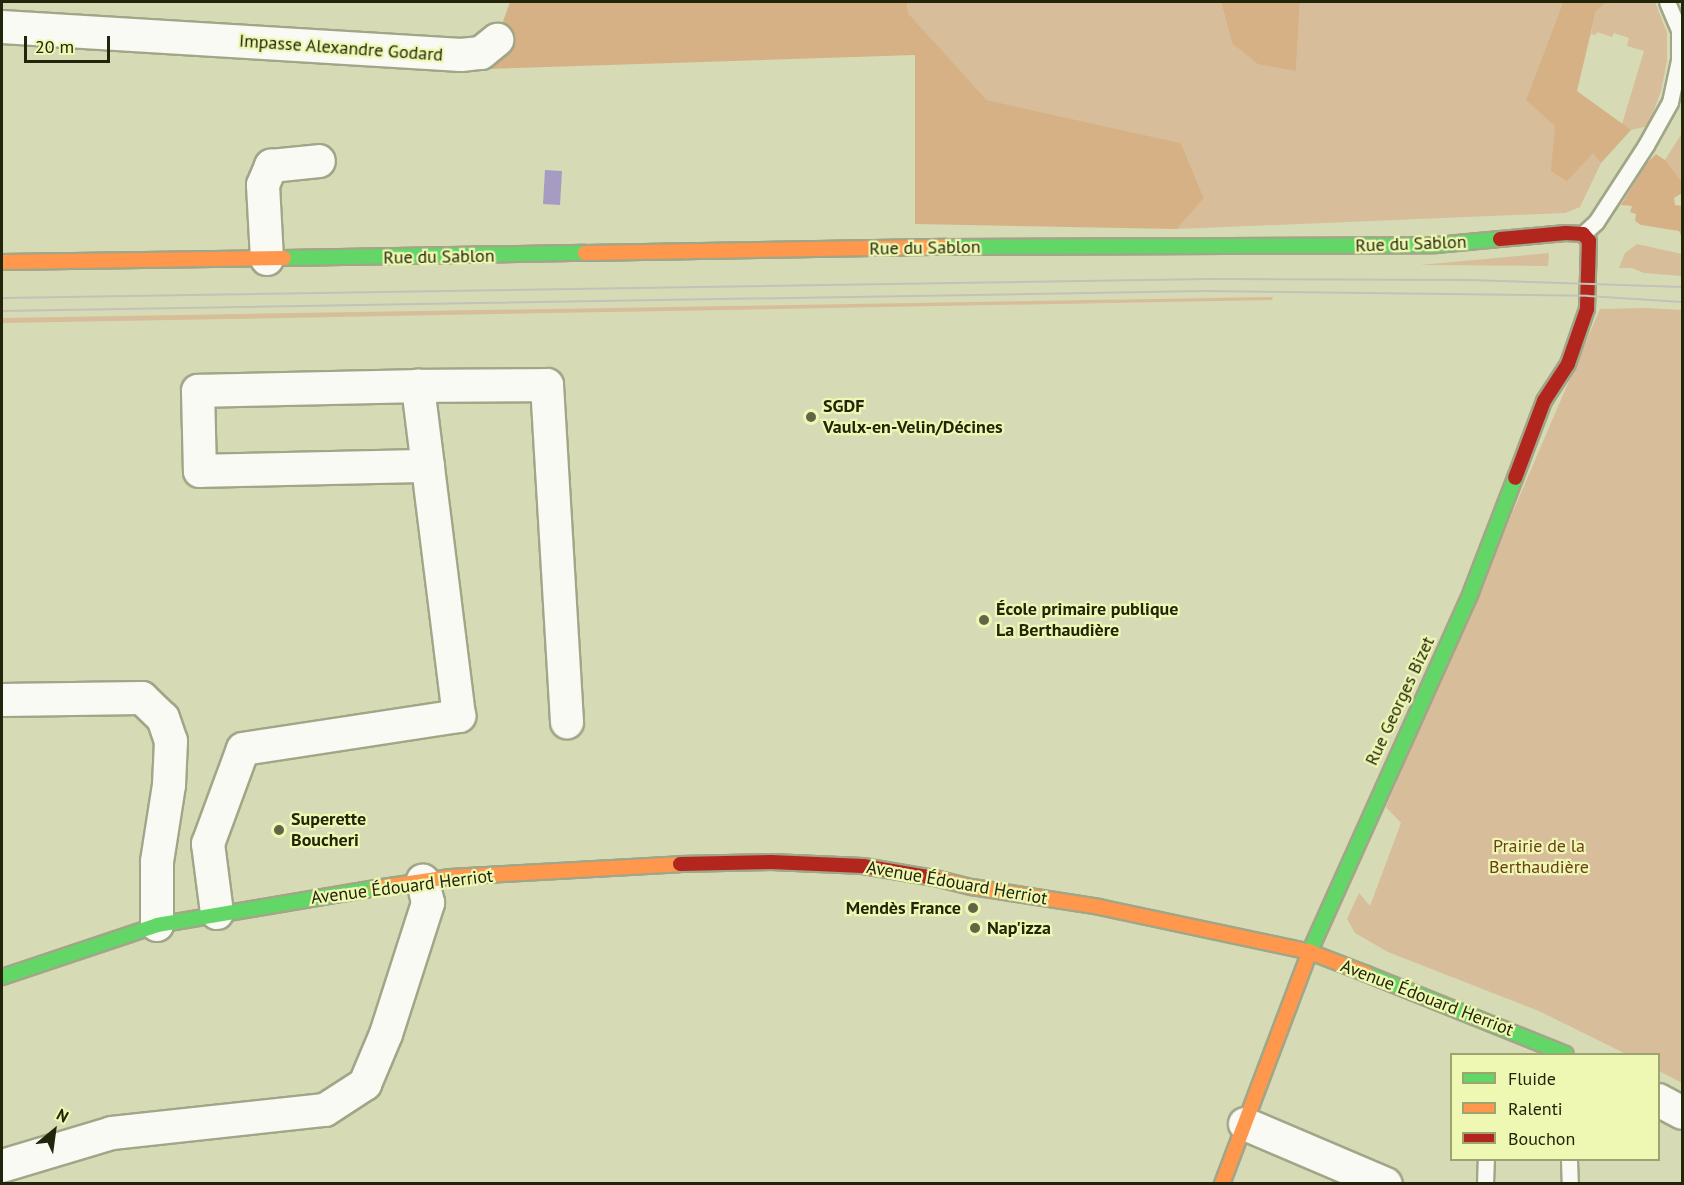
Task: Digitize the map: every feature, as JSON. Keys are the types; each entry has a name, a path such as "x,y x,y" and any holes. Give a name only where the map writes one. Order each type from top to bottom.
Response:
{"street":[{"name":"Impasse Alexandre Godard","path":"2,27 461,55 481,53 497,40"},
{"path":"267,259 263,185 271,166 319,161"},
{"name":"Rue du Sablon","path":"2,262 969,247 1436,245 1566,233 1583,234"},
{"name":"Rue Georges Bizet","path":"1222,1184 1286,1007 1321,921 1384,777 1478,574 1544,401 1568,364 1587,309 1589,241 1583,234"},
{"path":"428,466 200,471 198,391 547,385 567,722"},
{"path":"217,913 208,844 243,749 459,716 418,386"},
{"path":"2,699 142,698 163,718 171,741 169,785 157,862 157,925"},
{"name":"Avenue Édouard Herriot","path":"2,977 157,925 217,913 450,877 663,865 771,862 863,866 901,870 972,887 1099,907 1310,952 1467,1012 1564,1053"},
{"path":"2,1166 112,1133 325,1110 365,1084 386,1034 428,903 423,881"},
{"path":"1660,1101 1683,1113"},
{"path":"1245,1124 1386,1184"}],"lane":[{"path":"1583,234 1596,222 1670,102 1679,60 1679,30 1667,2"},
{"path":"1485,1184 1486,1161"},
{"path":"1569,1161 1569,1184"}],"green space":[{"path":"907,2 1221,2 1232,43 1296,71 1300,2 1563,2 1526,100 1593,153 1601,163 1580,207 1565,213 1177,229 1204,198 1181,143 987,100 908,13"},
{"path":"1607,2 1655,2 1667,33 1667,61 1661,91 1648,126 1631,130 1622,124 1644,51 1627,46 1629,38 1614,33 1612,37 1597,32 1596,35 1591,34 1596,11"},
{"path":"1682,133 1682,182 1665,160"},
{"path":"1637,244 1682,254 1682,276 1644,273 1632,268 1619,268 1625,253"},
{"path":"1549,253 1548,266 1420,265"},
{"path":"1273,297 1272,300 2,323 2,318"},
{"name":"Prairie de la Berthaudière","path":"1600,309 1682,310 1682,1083 1660,1072 1660,1053 1624,1053 1539,1011 1388,952 1355,933 1347,919 1359,893 1370,906 1401,823 1386,807"}],"shaded area":[{"path":"510,2 907,2 908,13 987,100 1181,143 1204,198 1177,229 915,224 915,55 486,69"},
{"path":"1221,2 1300,2 1296,71 1258,64 1232,43"},
{"path":"1563,2 1607,2 1596,11 1577,91 1631,130 1601,163 1593,153 1567,181 1551,171 1555,126 1526,100"},
{"path":"1656,154 1665,160 1682,182 1682,193 1674,198 1675,205 1682,206 1682,238 1679,231 1641,225 1635,221 1636,214 1630,212 1632,206 1621,205 1646,164"},
{"path":"545,170 562,171 560,205 543,204"}],"tram line":[{"path":"2,298 1209,279 1470,280 1682,287"},
{"path":"2,311 1204,291 1588,296 1682,302"}],"traffic: fast":[{"path":"946,247 1436,245 1500,239"},
{"path":"284,258 585,253"},
{"path":"1310,951 1471,592 1515,478"},
{"path":"2,977 157,925 376,888"},
{"path":"1367,974 1564,1053"}],"traffic: slow":[{"path":"585,253 946,247"},
{"path":"2,262 284,258"},
{"path":"376,888 450,877 680,864"},
{"path":"935,878 972,887 1099,907 1310,952 1367,974"},
{"path":"1222,1184 1310,951"}],"traffic: jam":[{"path":"1500,239 1566,233 1583,234 1589,241 1587,309 1568,364 1544,401 1515,478"},
{"path":"680,864 771,862 863,866 935,878"}],"place":[{"name":"SGDF Vaulx-en-Velin/Décines","path":"811,417"},
{"name":"École primaire publique La Berthaudière","path":"984,620"},
{"name":"Superette Boucheri","path":"279,830"},
{"name":"Mendès France","path":"973,908"},
{"name":"Nap'izza","path":"975,928"}]}
